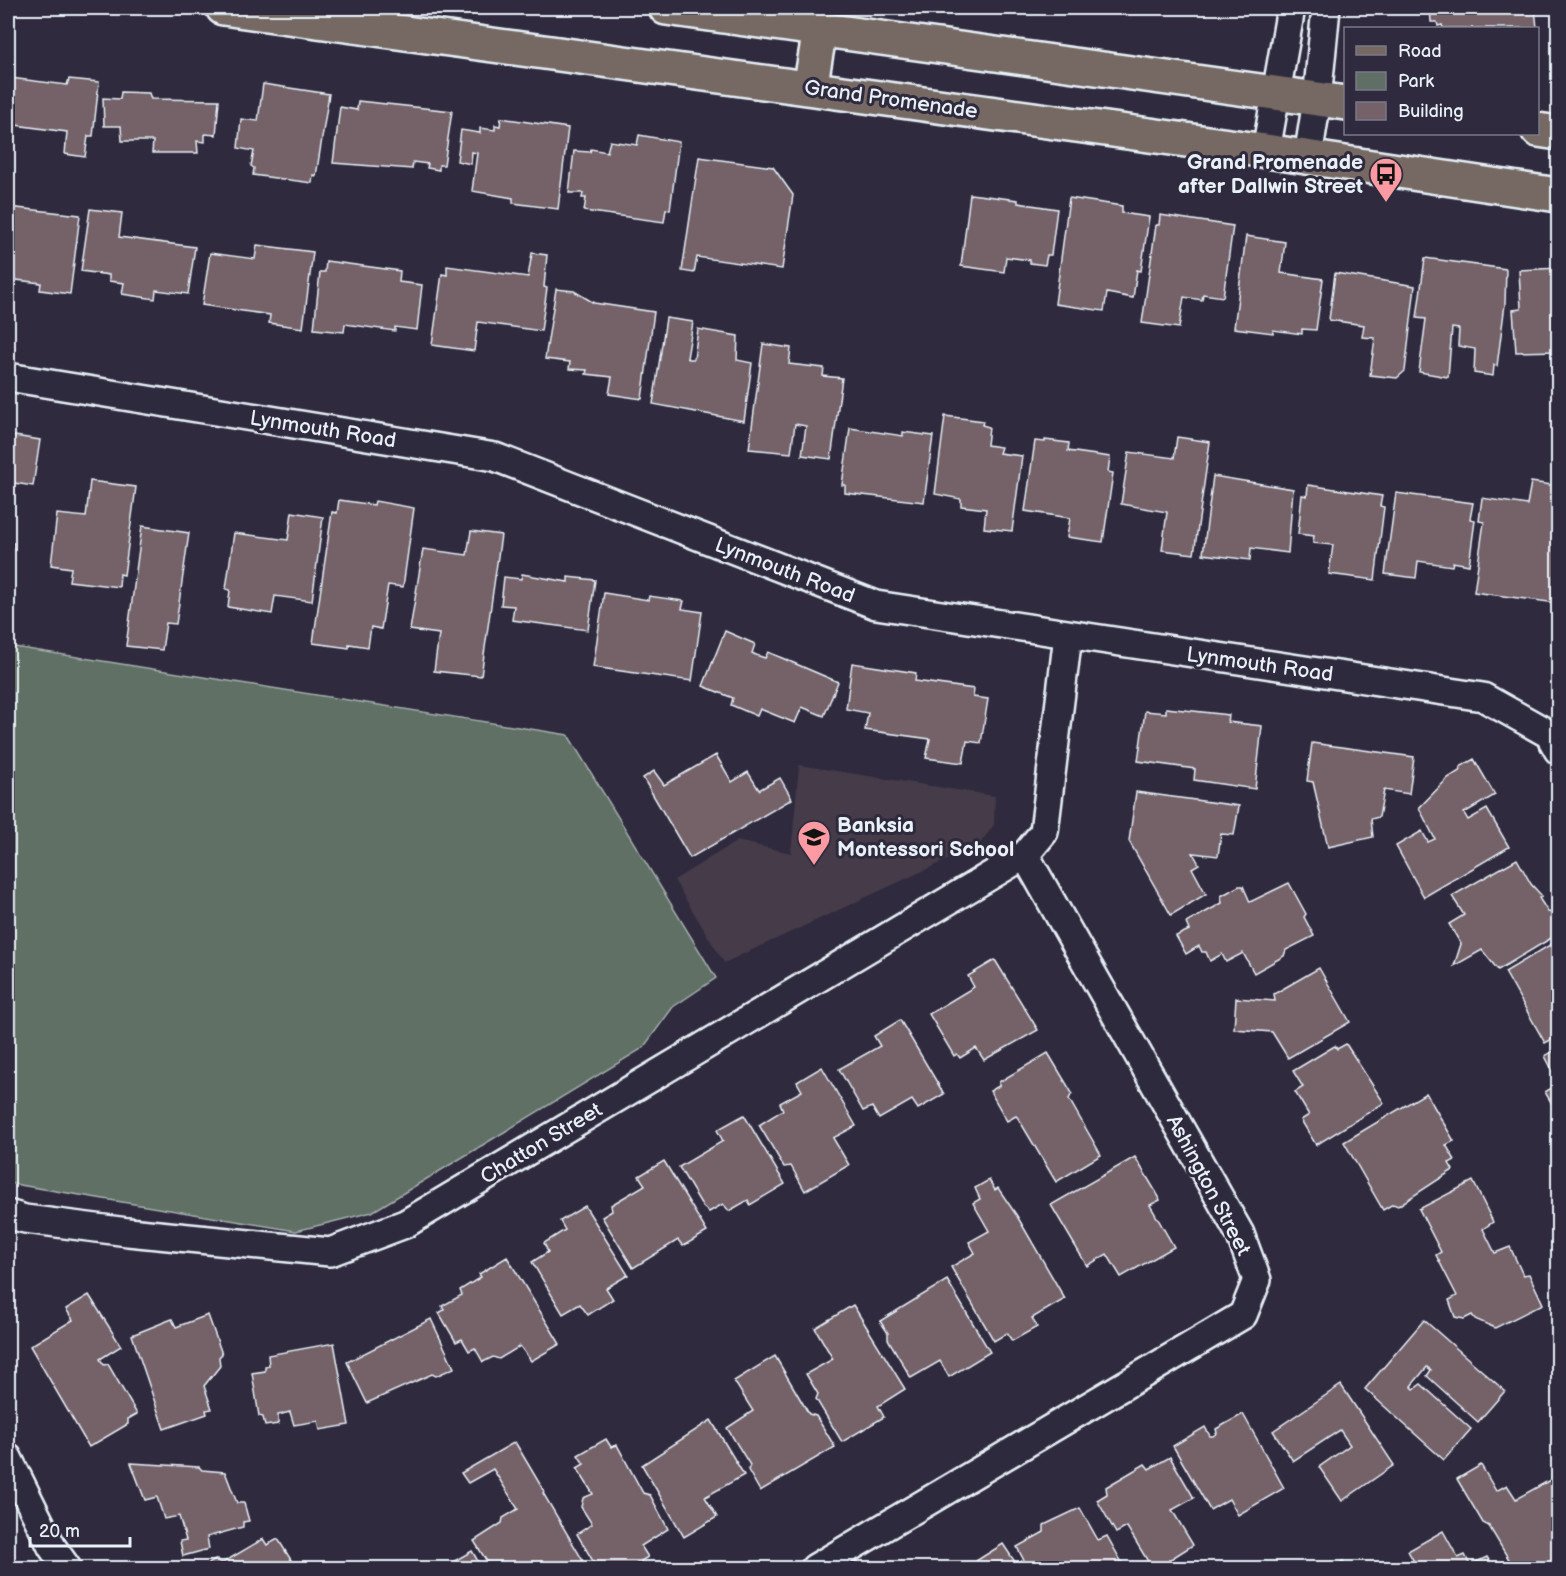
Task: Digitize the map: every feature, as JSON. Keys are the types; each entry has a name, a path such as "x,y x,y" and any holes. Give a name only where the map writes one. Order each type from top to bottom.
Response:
{"main road":[{"name":"Grand Promenade","path":"223,8 1266,151 1558,195"},
{"path":"666,8 1331,102"},
{"path":"810,88 820,30"},
{"path":"1539,130 1558,133"}],"street":[{"path":"1266,151 1291,8"},
{"path":"1308,157 1331,102 1326,8"},
{"name":"Lynmouth Road","path":"8,377 495,457 876,605 1483,697 1549,734 1558,750"},
{"path":"1025,855 1044,832 1068,635"},
{"name":"Chatton Street","path":"8,1214 25,1219 128,1233 330,1252 405,1224 1025,855"},
{"name":"Ashington Street","path":"815,1569 1243,1316 1257,1280 1240,1234 1025,855"},
{"path":"8,1458 52,1547 67,1569"}],"shaded area":[{"name":"Banksia Montessori School","path":"799,765 995,796 994,825 979,845 724,963 674,880 737,841 791,853"}],"green space":[{"path":"8,646 568,735 716,978 673,1007 643,1048 372,1212 296,1231 8,1183"}],"building":[{"path":"1430,8 1535,8 1537,27 1443,27 1442,25 1438,26 1437,22 1431,22"},
{"path":"10,78 67,85 69,79 99,82 93,136 88,136 85,157 65,154 67,132 8,124 8,81"},
{"path":"263,84 329,94 316,176 313,175 312,183 253,175 254,168 251,166 254,151 238,148 241,119 258,121"},
{"path":"121,92 149,93 151,99 219,100 216,135 205,134 205,142 197,141 198,153 152,153 153,141 122,141 121,126 104,126 103,98 120,99"},
{"path":"358,101 452,111 444,165 439,165 439,170 427,168 428,164 413,162 412,169 333,163 340,107 357,110"},
{"path":"501,118 568,128 558,209 513,203 513,198 472,191 477,153 472,152 471,164 457,161 461,130 480,133 480,128 495,130 495,125 500,126"},
{"path":"639,135 679,142 670,210 666,209 664,222 584,211 586,198 582,198 583,193 569,193 574,151 590,152 591,149 607,152 610,141 637,145"},
{"path":"699,157 773,167 793,195 782,269 697,257 694,273 682,271"},
{"path":"970,194 1018,200 1018,203 1057,209 1051,255 1047,255 1045,265 1030,263 1030,260 1006,257 1004,272 961,266"},
{"path":"1069,198 1122,206 1122,213 1149,217 1141,271 1137,270 1133,298 1107,293 1104,311 1055,304"},
{"path":"8,207 80,215 70,294 40,290 41,283 8,279"},
{"path":"90,209 122,213 119,237 195,247 188,294 156,290 155,299 122,294 124,283 109,281 109,275 81,271"},
{"path":"1160,215 1233,226 1223,297 1203,294 1202,300 1184,297 1179,328 1142,323 1156,225 1159,225"},
{"path":"1246,236 1285,242 1281,273 1323,279 1316,330 1302,329 1302,334 1234,328"},
{"path":"257,245 313,252 303,328 269,323 270,315 202,305 210,253 255,259"},
{"path":"532,253 547,255 544,287 547,288 541,331 478,322 474,351 432,345 442,274 447,275 447,266 528,277"},
{"path":"1425,258 1506,269 1505,304 1497,366 1494,365 1493,376 1474,373 1475,349 1458,346 1459,329 1452,328 1448,377 1419,372 1426,319 1417,318"},
{"path":"326,261 400,271 399,282 422,285 417,330 395,327 395,331 345,324 344,332 314,329 320,272 325,272"},
{"path":"1558,268 1558,351 1516,352 1513,310 1521,309 1519,270"},
{"path":"1335,273 1415,286 1405,371 1397,378 1370,375 1375,338 1362,337 1364,325 1329,320"},
{"path":"556,289 574,291 594,303 654,312 642,399 609,394 612,377 586,374 587,370 569,369 570,362 545,359"},
{"path":"666,318 693,322 687,358 689,359 694,359 698,329 738,336 737,360 752,363 744,421 653,404"},
{"path":"763,344 791,348 789,364 824,368 823,376 842,378 831,459 802,455 806,426 795,424 791,453 749,449"},
{"path":"945,416 983,421 982,425 989,427 987,445 1001,447 999,453 1022,456 1012,531 984,528 986,509 961,506 961,499 935,494"},
{"path":"850,428 903,436 903,432 933,436 924,502 845,493 845,485 842,485"},
{"path":"8,435 40,440 33,486 8,482"},
{"path":"1177,437 1210,442 1194,554 1162,550 1167,512 1121,504 1129,452 1174,458"},
{"path":"1045,440 1069,443 1068,451 1110,457 1108,472 1113,473 1103,542 1067,537 1070,518 1025,511 1035,441 1045,442"},
{"path":"1213,476 1293,489 1288,553 1251,548 1250,560 1203,554"},
{"path":"90,481 136,487 124,575 120,574 119,587 69,581 71,568 51,565 57,514 86,517"},
{"path":"1531,482 1558,486 1556,603 1474,592 1484,522 1479,521 1482,498 1527,505"},
{"path":"1308,485 1382,496 1380,506 1384,507 1375,580 1329,574 1333,545 1313,543 1314,536 1298,534 1302,495 1307,496"},
{"path":"1396,493 1473,503 1470,519 1475,520 1469,565 1453,562 1452,566 1418,561 1416,578 1385,574"},
{"path":"339,500 374,505 375,501 414,508 403,587 388,585 381,629 371,627 368,647 349,644 349,648 313,643 332,512 337,513"},
{"path":"292,512 323,517 312,601 275,596 272,614 228,607 230,590 226,589 234,533 288,540"},
{"path":"142,526 189,533 176,624 166,623 162,650 126,646"},
{"path":"471,531 501,535 481,676 434,671 439,634 410,630 423,549 467,555"},
{"path":"8,542 14,543 8,584"},
{"path":"522,574 568,582 568,577 595,580 588,630 512,620 514,606 501,605 504,577 521,579"},
{"path":"604,593 648,600 649,596 684,601 682,609 702,612 692,681 593,667"},
{"path":"725,631 755,644 752,653 756,655 765,658 768,652 838,682 824,716 802,707 795,723 760,709 757,716 731,705 733,698 703,686"},
{"path":"852,663 916,673 915,681 974,689 973,697 988,699 981,743 967,741 963,763 926,758 930,739 865,730 868,713 846,709"},
{"path":"1166,708 1229,715 1228,722 1262,726 1255,789 1194,780 1195,769 1138,761 1145,711 1166,713"},
{"path":"1312,743 1414,757 1409,794 1384,790 1379,817 1371,819 1373,837 1328,847 1313,782 1307,781"},
{"path":"716,755 732,782 748,772 759,790 780,778 792,799 690,858 643,778 654,771 664,785"},
{"path":"1474,759 1495,795 1464,813 1468,820 1487,809 1509,847 1424,897 1396,846 1422,831 1428,842 1435,839 1419,808 1448,778 1461,770 1460,767"},
{"path":"1136,792 1239,806 1234,835 1221,834 1218,856 1193,853 1199,864 1192,868 1206,894 1171,915 1129,841"},
{"path":"1517,859 1531,884 1542,896 1539,898 1548,912 1553,913 1558,922 1558,934 1498,970 1482,950 1454,966 1461,944 1449,924 1464,915 1452,896"},
{"path":"1289,883 1306,914 1304,917 1314,936 1286,950 1284,956 1254,973 1243,953 1226,962 1222,954 1210,961 1206,952 1202,952 1199,946 1186,954 1176,936 1189,930 1186,923 1222,903 1221,896 1243,886 1250,902"},
{"path":"1558,940 1558,1036 1545,1043 1505,972"},
{"path":"995,960 1038,1030 984,1060 976,1048 960,1058 957,1054 954,1056 929,1014 974,987 968,976"},
{"path":"1319,968 1350,1022 1288,1058 1272,1032 1234,1029 1236,998 1275,1001 1274,994"},
{"path":"900,1020 944,1094 918,1109 912,1100 879,1119 872,1107 863,1111 839,1069 880,1046 874,1036"},
{"path":"1346,1044 1384,1103 1316,1145 1301,1120 1309,1115 1295,1092 1303,1087 1293,1071 1333,1047 1337,1049"},
{"path":"1558,1048 1558,1081 1545,1056"},
{"path":"1048,1053 1072,1093 1069,1099 1101,1155 1056,1182 1018,1118 1016,1116 1007,1121 990,1091 999,1086 999,1082"},
{"path":"822,1067 856,1126 833,1138 849,1165 805,1191 791,1166 784,1167 759,1125 783,1110 780,1103 802,1091 797,1082"},
{"path":"1558,1084 1558,1114 1545,1092"},
{"path":"1426,1093 1454,1141 1446,1145 1455,1160 1449,1163 1453,1170 1398,1206 1393,1204 1383,1210 1344,1142"},
{"path":"744,1115 785,1184 750,1205 748,1200 729,1211 723,1204 709,1212 703,1207 679,1167 723,1141 717,1130"},
{"path":"1135,1157 1159,1197 1160,1200 1150,1205 1174,1247 1121,1277 1107,1254 1087,1266 1051,1205"},
{"path":"664,1161 707,1232 683,1246 678,1240 633,1268 602,1217 612,1211 611,1205 645,1185 639,1176"},
{"path":"989,1180 995,1190 998,1188 1017,1216 1065,1299 1032,1318 1037,1327 1012,1341 1007,1333 994,1341 951,1267 975,1253 969,1242 989,1231 973,1203 980,1199 975,1188"},
{"path":"1473,1181 1493,1222 1483,1229 1495,1253 1510,1247 1523,1275 1529,1274 1543,1304 1495,1328 1475,1319 1472,1315 1464,1319 1455,1317 1449,1300 1457,1296 1436,1255 1441,1252 1419,1209"},
{"path":"585,1206 628,1275 606,1288 613,1299 588,1315 580,1304 563,1314 532,1262 548,1252 544,1243 565,1230 560,1221"},
{"path":"507,1257 560,1344 531,1361 520,1346 499,1359 493,1357 483,1362 475,1348 469,1351 462,1339 456,1342 439,1313 444,1310 442,1306 462,1295 460,1290 481,1277 479,1274"},
{"path":"947,1280 990,1352 949,1377 940,1361 911,1378 880,1321"},
{"path":"89,1295 121,1346 100,1359 104,1365 108,1364 137,1414 128,1419 128,1424 89,1447 30,1346 73,1320 66,1309"},
{"path":"853,1305 905,1389 878,1406 884,1417 842,1442 816,1399 818,1394 806,1374 833,1359 815,1328"},
{"path":"208,1315 222,1354 219,1357 220,1366 204,1386 212,1409 206,1410 207,1414 164,1429 132,1335 172,1319 176,1327"},
{"path":"431,1319 454,1368 436,1376 432,1374 367,1403 347,1362"},
{"path":"1424,1320 1505,1391 1478,1422 1427,1376 1431,1370 1427,1367 1411,1386 1414,1389 1421,1384 1471,1429 1444,1460 1365,1389"},
{"path":"334,1343 349,1425 320,1430 318,1421 294,1425 290,1412 278,1415 278,1424 265,1426 263,1417 259,1416 252,1373 265,1371 265,1367 269,1366 268,1355"},
{"path":"775,1356 809,1414 816,1416 835,1447 760,1491 748,1470 750,1465 727,1428 753,1411 734,1381"},
{"path":"1341,1385 1394,1465 1342,1501 1319,1467 1350,1445 1340,1430 1293,1461 1273,1431"},
{"path":"1243,1414 1284,1488 1238,1515 1229,1499 1210,1510 1173,1446 1205,1427 1210,1436 1213,1436 1217,1433 1216,1429"},
{"path":"711,1420 744,1475 705,1497 717,1517 684,1537 642,1465"},
{"path":"606,1439 611,1447 617,1445 643,1493 650,1495 668,1529 641,1546 648,1557 629,1568 597,1568 577,1534 592,1524 581,1507 583,1498 593,1494 577,1468 584,1464 578,1455"},
{"path":"515,1442 585,1568 491,1568 474,1541 502,1523 503,1518 518,1509 493,1469 468,1483 461,1473"},
{"path":"1170,1457 1194,1498 1172,1510 1193,1545 1169,1560 1175,1568 1152,1568 1127,1527 1116,1533 1097,1500 1107,1494 1106,1487 1145,1464 1149,1469"},
{"path":"131,1463 199,1467 202,1470 225,1472 237,1503 244,1503 249,1521 243,1522 243,1527 207,1537 209,1549 183,1556 180,1541 186,1540 179,1516 164,1519 157,1497 145,1500"},
{"path":"1481,1465 1496,1491 1507,1485 1516,1499 1550,1480 1558,1493 1558,1568 1555,1563 1545,1568 1514,1568 1489,1526 1483,1523 1457,1479"},
{"path":"1080,1508 1098,1540 1107,1536 1125,1568 1028,1568 1017,1547 1044,1532 1044,1525"},
{"path":"1443,1531 1458,1558 1465,1555 1470,1565 1487,1557 1494,1568 1410,1568 1416,1565 1408,1551"},
{"path":"263,1539 267,1545 278,1539 296,1568 201,1568 217,1559 220,1563 224,1562"},
{"path":"1003,1544 1019,1568 981,1568 976,1561"},
{"path":"472,1551 482,1568 442,1568"},
{"path":"1343,1561 1348,1568 1330,1568 1335,1565"}],"place":[{"name":"Grand Promenade after Dallwin Street","path":"1386,203"},
{"name":"Banksia Montessori School","path":"814,866"}]}
